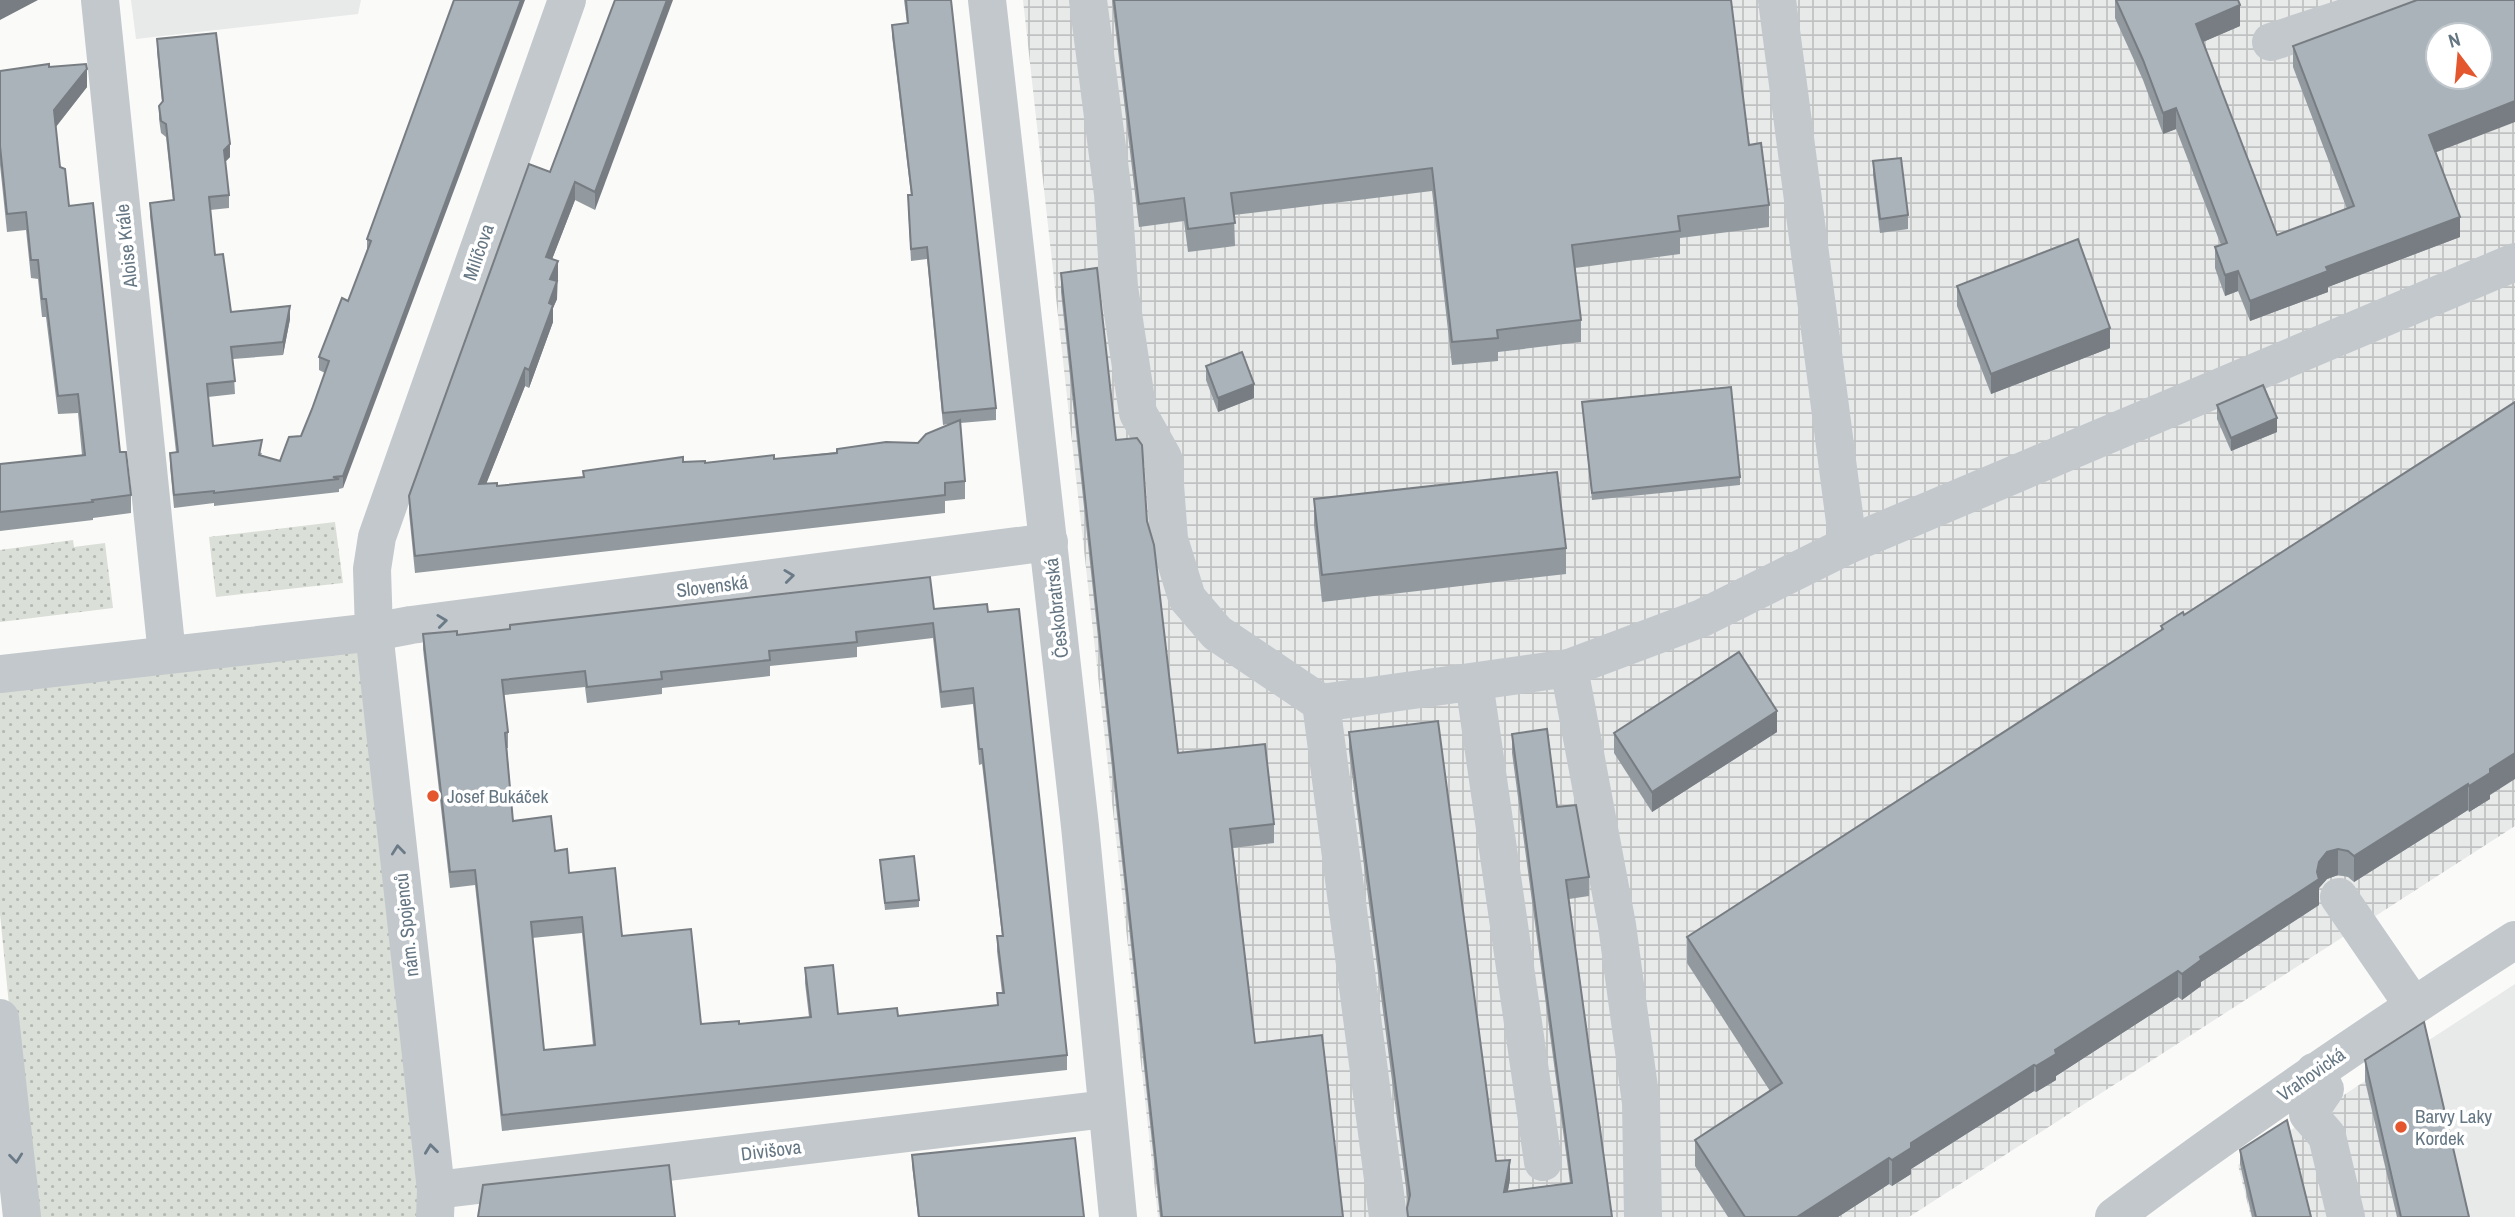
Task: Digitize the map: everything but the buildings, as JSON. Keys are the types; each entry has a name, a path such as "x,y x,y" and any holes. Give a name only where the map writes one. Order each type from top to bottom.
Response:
{"street":[{"name":"Aloise Krále","path":"100,0 167,656"},
{"name":"Milíčova","path":"389,503 567,0"},
{"name":"Českobratrská","path":"987,0 1080,826 1118,1217"},
{"path":"1088,0 1113,194 1119,286 1139,413 1163,458 1169,539 1187,598 1217,633 1321,703 1569,668 1702,618 1848,545 2515,262"},
{"path":"1777,0 1848,545"},
{"path":"2271,42 2399,0"},
{"name":"nám. Spojenců","path":"389,503 377,537 373,562 374,632 435,1204"},
{"name":"Slovenská","path":"374,632 1049,542"},
{"path":"0,674 374,632"},
{"path":"1569,668 1617,925 1641,1103 1643,1217"},
{"path":"1474,682 1543,1162"},
{"path":"1321,703 1388,1217"},
{"path":"2339,897 2413,1005"},
{"name":"Vrahovická","path":"2114,1217 2206,1147 2314,1072 2515,940"},
{"path":"0,1018 21,1217"},
{"path":"2314,1072 2325,1089 2308,1114 2327,1136 2346,1217"},
{"name":"Divišova","path":"435,1204 1106,1109"}],"shaded area":[{"path":"131,0 361,0 358,14 136,39"},
{"path":"1023,0 2515,0 2515,826 1909,1217 1158,1217"},
{"path":"335,522 343,583 216,597 209,537"},
{"path":"73,540 74,547 105,543 113,608 0,622 0,550"},
{"path":"365,640 423,1217 30,1217 0,914 0,679"},
{"path":"2515,984 2515,1217 2462,1217 2423,1044"},
{"path":"2365,1081 2462,1217 2251,1217 2238,1165"}],"place":[{"name":"Josef Bukáček","path":"433,796"},
{"name":"Barvy Laky Kordek","path":"2401,1127"}]}
